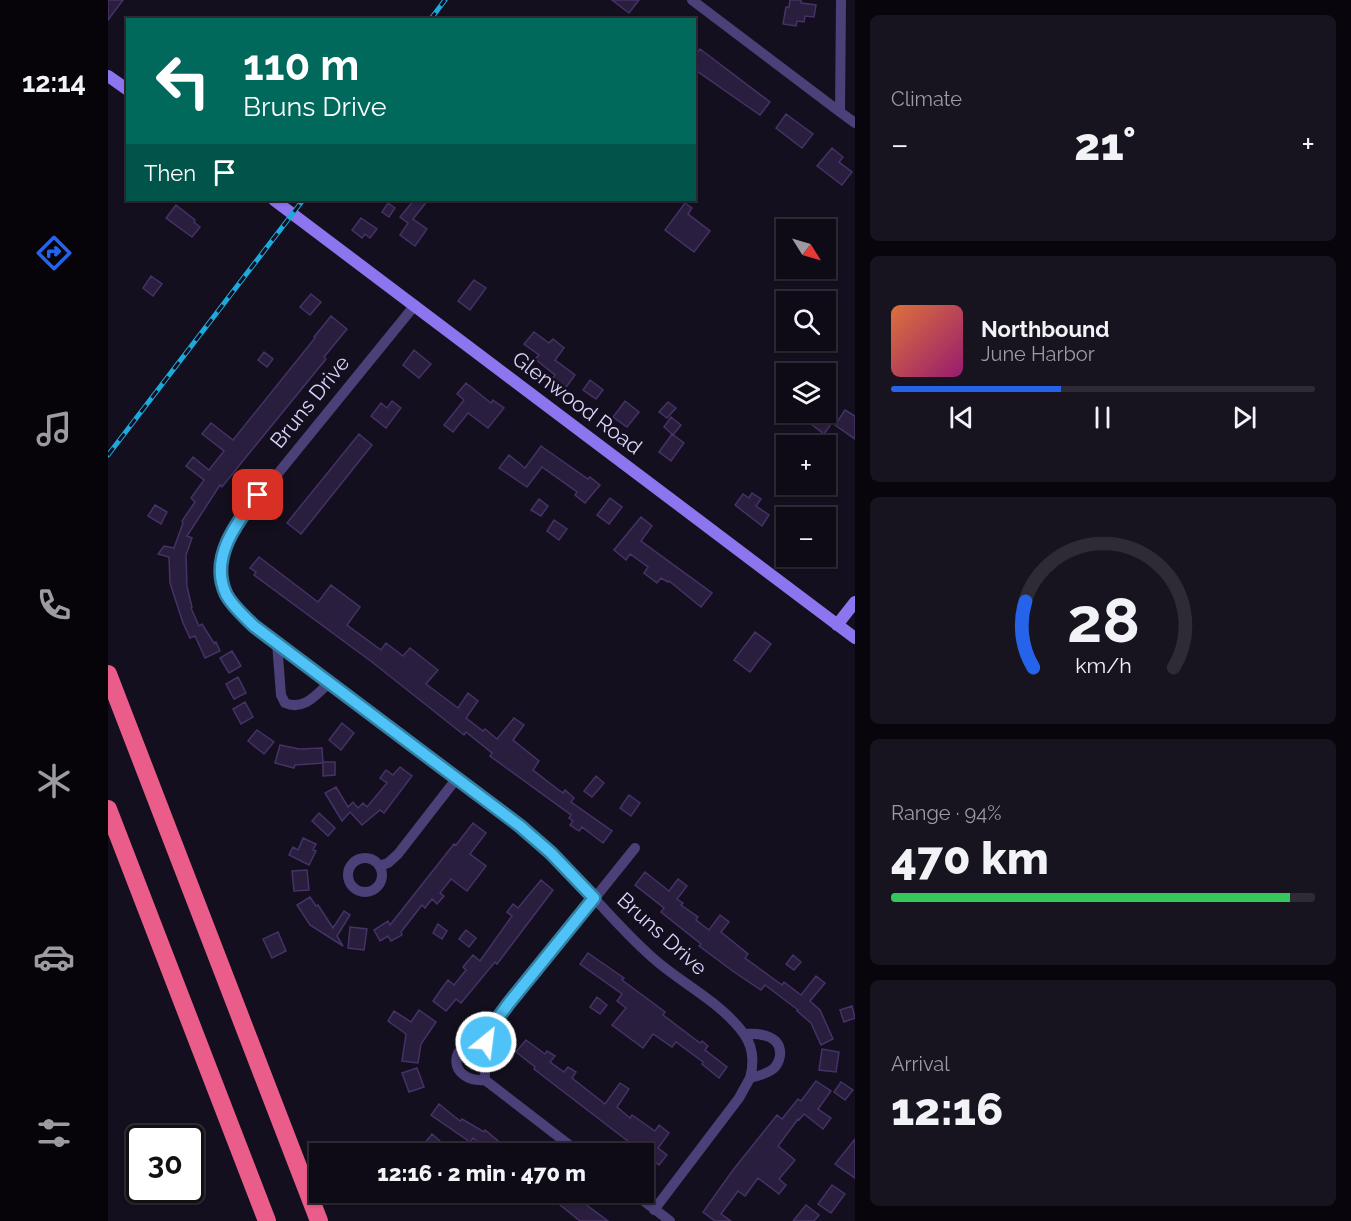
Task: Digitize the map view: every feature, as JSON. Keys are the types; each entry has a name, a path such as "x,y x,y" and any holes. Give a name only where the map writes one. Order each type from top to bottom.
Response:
{"highway":[{"path":"108,674 319,1221"},
{"path":"108,809 267,1221"}],"street":[{"path":"692,0 855,123"},
{"path":"840,112 841,0"},
{"path":"108,76 126,89"},
{"name":"Glenwood Road","path":"275,201 855,638"},
{"name":"Bruns Drive","path":"415,305 245,512 228,540 221,564 222,582 226,594 242,614 277,643 520,826 551,853 647,952 721,1010 744,1034 753,1055 750,1078"},
{"path":"837,625 855,602"},
{"path":"277,643 281,695 285,703 294,707 305,704 330,682"},
{"path":"379,866 388,863 398,854 457,778"},
{"path":"485,1080 486,1042 489,1030 635,848"},
{"path":"654,1210 739,1098 750,1078 773,1069 779,1062 781,1049 776,1041 768,1035 744,1034"},
{"path":"486,1042 470,1042 462,1046 456,1056 456,1066 462,1075 470,1079 485,1080 567,1143"},
{"path":"645,1203 670,1221"}],"building":[{"path":"108,0 123,0 108,20"},
{"path":"612,0 639,0 629,13"},
{"path":"790,0 801,0 801,3 816,5 814,17 805,16 804,22 797,21 796,26 783,24 786,7 789,7"},
{"path":"700,49 770,102 760,115 696,70 696,54"},
{"path":"786,114 813,134 802,148 776,128"},
{"path":"832,148 843,157 839,162 852,172 842,185 817,166"},
{"path":"413,201 427,201 413,219 427,229 415,246 400,235 408,223 400,217"},
{"path":"388,203 395,208 389,217 382,212"},
{"path":"685,203 692,208 688,214 710,231 694,252 665,230"},
{"path":"176,205 200,227 192,237 166,218"},
{"path":"361,218 377,229 370,238 365,234 362,238 352,230"},
{"path":"151,276 162,284 153,296 143,288"},
{"path":"474,280 486,288 470,310 458,301"},
{"path":"311,294 321,302 310,315 300,307"},
{"path":"331,316 347,329 324,357 326,359 222,487 220,485 187,536 192,538 186,555 187,587 191,608 199,626 202,624 220,651 205,658 195,636 190,638 183,623 170,583 169,557 158,554 164,546 174,548 182,521 195,502 191,498 204,480 186,466 193,457 209,470 224,451 202,434 211,423 233,440"},
{"path":"534,332 549,343 553,339 564,348 555,360 575,375 564,390 551,381 555,375 535,359 539,355 524,344"},
{"path":"414,350 431,364 419,378 403,365"},
{"path":"264,352 273,359 267,367 258,360"},
{"path":"590,380 603,390 596,399 583,390"},
{"path":"466,383 491,403 493,400 504,408 488,428 468,413 453,432 444,425 464,400 457,394"},
{"path":"392,401 401,408 386,428 371,416 381,403 387,408"},
{"path":"625,401 639,412 627,427 613,417"},
{"path":"668,402 676,408 667,418 659,412"},
{"path":"845,410 855,416 855,439 835,425"},
{"path":"671,417 681,425 673,435 664,427"},
{"path":"810,423 832,423 824,434"},
{"path":"359,434 372,445 301,534 287,523"},
{"path":"672,434 684,443 671,461 659,452"},
{"path":"541,446 600,485 585,503 575,495 577,492 542,467 527,487 499,468 509,455 525,468"},
{"path":"752,493 761,499 756,506 769,515 762,526 735,505 743,494 749,498"},
{"path":"610,498 622,507 609,524 597,515"},
{"path":"539,499 548,506 541,516 531,510"},
{"path":"155,505 167,512 161,524 148,516"},
{"path":"641,517 652,526 641,541 712,593 701,607 669,581 661,578 657,583 644,573 648,567 630,554 626,560 614,550"},
{"path":"554,520 567,529 559,540 547,531"},
{"path":"259,557 318,602 331,585 360,607 347,625 381,650 386,643 403,656 410,648 438,670 426,684 458,708 468,693 478,701 466,718 483,731 485,729 497,739 514,718 524,725 513,740 539,761 533,770 563,793 565,790 574,798 571,802 612,831 603,843 582,827 579,831 570,825 573,821 569,818 571,815 490,756 492,753 466,732 464,735 372,662 254,575 256,572 250,568"},
{"path":"755,632 771,644 750,672 734,660"},
{"path":"232,651 241,666 229,673 220,658"},
{"path":"238,677 246,693 234,699 226,684"},
{"path":"245,702 253,717 241,724 233,709"},
{"path":"342,723 354,733 341,750 329,740"},
{"path":"257,730 274,742 264,754 248,741"},
{"path":"280,745 299,749 322,748 323,763 295,765 294,768 275,763"},
{"path":"323,762 335,762 335,775 323,776"},
{"path":"400,767 412,776 384,813 380,810 362,825 350,812 342,821 325,793 336,787 348,807 353,802 358,808 363,803 367,807 387,783 380,778 386,770 393,775"},
{"path":"596,776 604,783 592,797 584,791"},
{"path":"629,795 640,803 631,816 620,808"},
{"path":"319,813 335,828 328,836 312,821"},
{"path":"473,823 486,833 470,854 486,866 467,891 451,879 440,893 444,896 437,904 432,899 425,908 422,905 401,932 402,935 391,941 388,936 380,941 374,930 388,921 390,925"},
{"path":"303,838 316,844 313,850 316,851 309,865 289,855 293,847 298,850"},
{"path":"307,870 309,890 294,891 292,871"},
{"path":"645,872 669,891 678,879 687,886 677,899 683,903 681,905 698,917 696,920 709,930 720,915 729,922 721,932 748,954 745,958 782,985 784,982 801,995 816,976 825,983 810,1001 820,1010 833,1039 821,1045 811,1023 798,1010 765,985 761,990 699,946 701,944 661,912 664,908 635,885"},
{"path":"541,880 553,890 497,964 495,962 461,1003 456,999 446,1011 433,1001 448,980 454,985 466,970 463,967 473,955 480,961 512,916 507,912 513,904 518,908"},
{"path":"310,897 333,928 344,911 350,915 337,936 343,946 310,925 297,905"},
{"path":"438,924 447,931 442,939 433,933"},
{"path":"350,927 367,929 364,950 348,948"},
{"path":"466,930 476,938 469,947 459,939"},
{"path":"278,932 286,951 272,958 263,939"},
{"path":"588,953 624,978 622,980 665,1012 663,1015 700,1043 702,1041 708,1046 705,1050 727,1067 719,1078 702,1064 703,1062 676,1042 672,1047 653,1034 643,1048 612,1025 626,1008 617,1001 622,994 580,964"},
{"path":"793,955 801,962 794,970 786,964"},
{"path":"597,997 607,1005 600,1014 590,1007"},
{"path":"852,1006 855,1018 844,1022 840,1010"},
{"path":"419,1010 436,1022 421,1044 418,1063 402,1061 406,1034 388,1021 394,1011 411,1022"},
{"path":"526,1040 545,1054 547,1051 555,1056 550,1062 564,1072 568,1067 576,1072 572,1078 605,1104 620,1083 629,1089 617,1107 630,1118 632,1115 655,1131 659,1125 669,1133 658,1148 667,1155 659,1165 654,1161 654,1143 630,1143 534,1069 535,1067 516,1052"},
{"path":"822,1049 839,1052 836,1072 819,1070"},
{"path":"417,1068 424,1087 409,1092 402,1073"},
{"path":"816,1081 831,1091 818,1109 831,1118 823,1129 804,1114 778,1146 795,1160 779,1179 786,1185 779,1194 758,1178 745,1196 738,1191 721,1214 731,1221 715,1221 703,1212 777,1115 782,1119 798,1099 801,1101"},
{"path":"841,1082 853,1090 845,1100 834,1092"},
{"path":"439,1104 460,1121 462,1119 484,1132 485,1130 501,1143 479,1143 473,1138 470,1142 431,1115"},
{"path":"432,1134 440,1141 439,1143 425,1143"},
{"path":"855,1139 855,1178 835,1164"},
{"path":"832,1185 845,1194 831,1213 818,1204"},
{"path":"558,1203 584,1203 608,1221 580,1221"},
{"path":"806,1205 819,1215 814,1221 793,1221"}],"railway":[{"path":"432,18 445,0"},
{"path":"108,455 302,201"}],"route":[{"path":"258,495 236,525 223,556 222,582 231,602 254,626 520,826 551,853 594,898 509,1003 489,1030 486,1042"}]}
